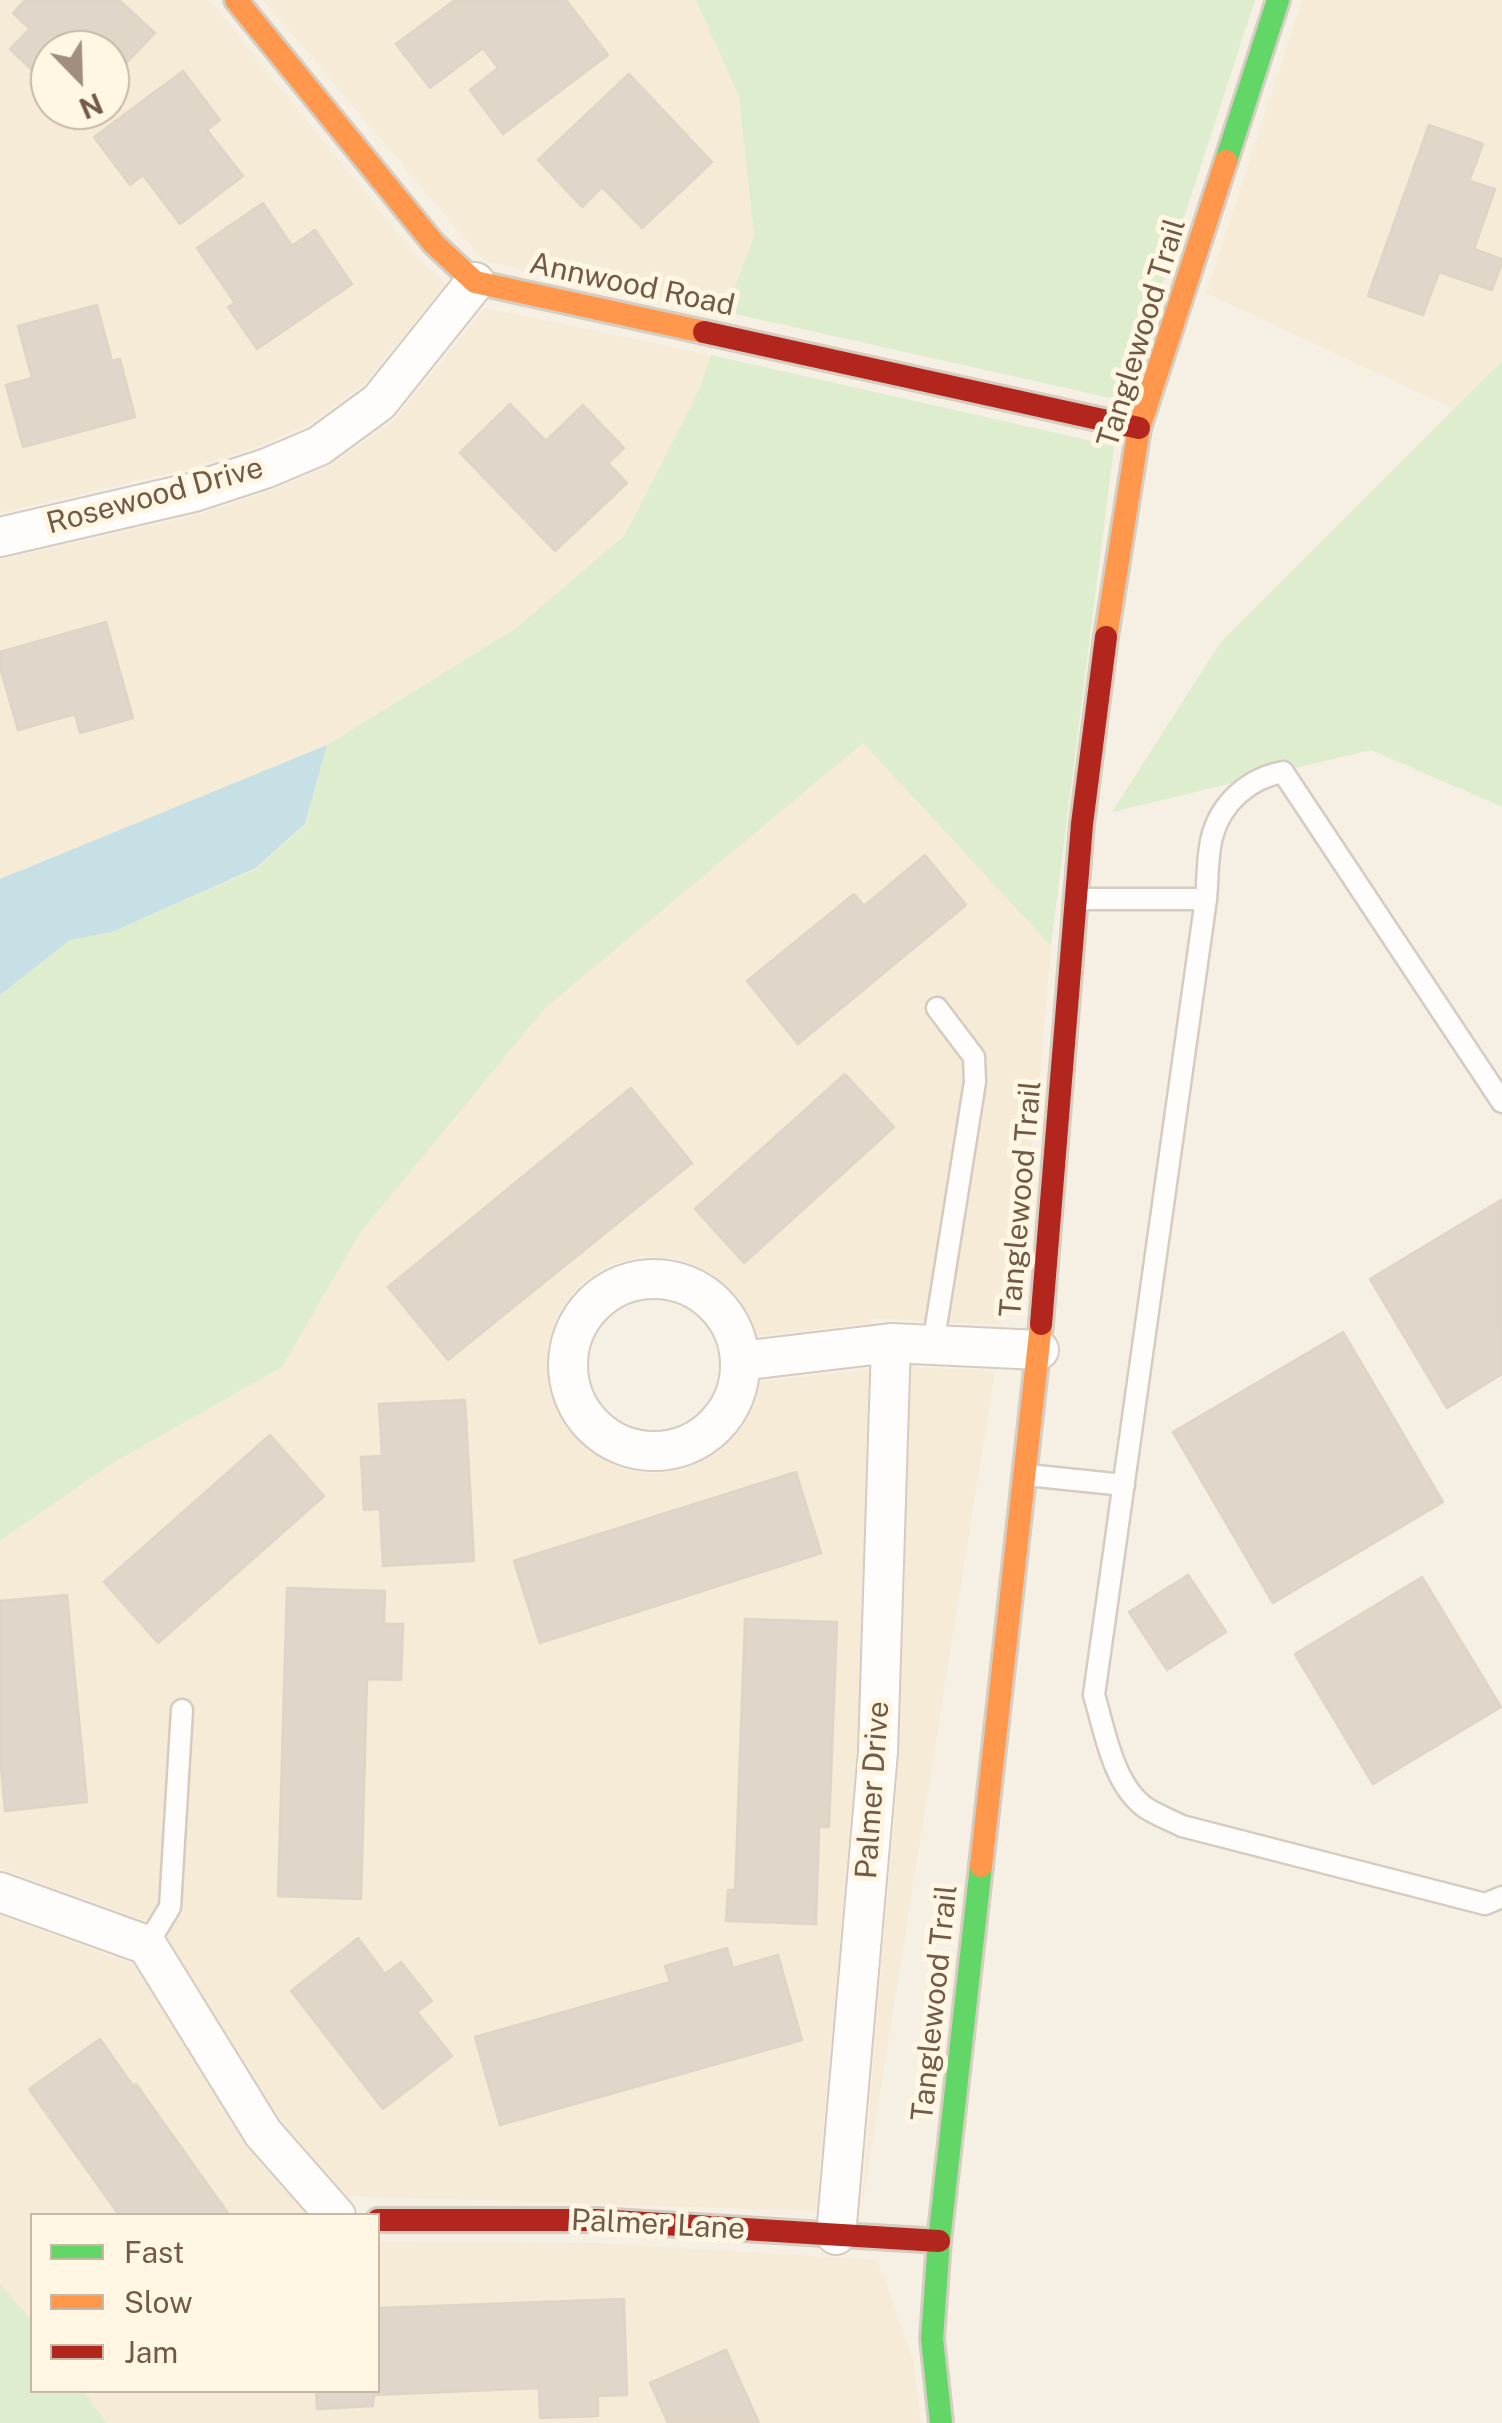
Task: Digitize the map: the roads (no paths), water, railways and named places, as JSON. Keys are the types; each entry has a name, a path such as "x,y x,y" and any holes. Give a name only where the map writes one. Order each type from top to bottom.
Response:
{"street":[{"name":"Annwood Road","path":"236,0 434,244 476,282 1138,428"},
{"name":"Tanglewood Trail","path":"942,2423 932,2339 939,2241 1039,1350 1076,899 1104,648 1138,428 1278,0"},
{"name":"Rosewood Drive","path":"0,537 194,492 319,446 379,402 476,282"},
{"path":"642,1279 656,1279 698,1290 720,1308 735,1333 740,1362 737,1389 724,1415 704,1435 678,1447 650,1451 623,1446 589,1421 569,1384 567,1356 575,1328 592,1304 615,1288 642,1279"},
{"path":"740,1362 891,1343 1039,1350"},
{"name":"Palmer Drive","path":"836,2235 878,1752 891,1343"},
{"path":"0,1892 147,1945 263,2133 333,2213"},
{"name":"Palmer Lane","path":"380,2220 596,2220 939,2241"}],"lane":[{"path":"1502,1102 1283,772 1261,776 1234,796 1212,834 1206,900 1094,1695 1114,1759 1128,1788 1144,1807 1182,1826 1484,1904 1502,1897"},
{"path":"1076,899 1206,900"},
{"path":"933,1345 974,1082 974,1057 937,1008"},
{"path":"1026,1475 1124,1485"},
{"path":"147,1945 170,1907 182,1710"}],"water":[{"path":"327,745 305,824 256,868 112,932 70,940 0,995 0,879"}]}
